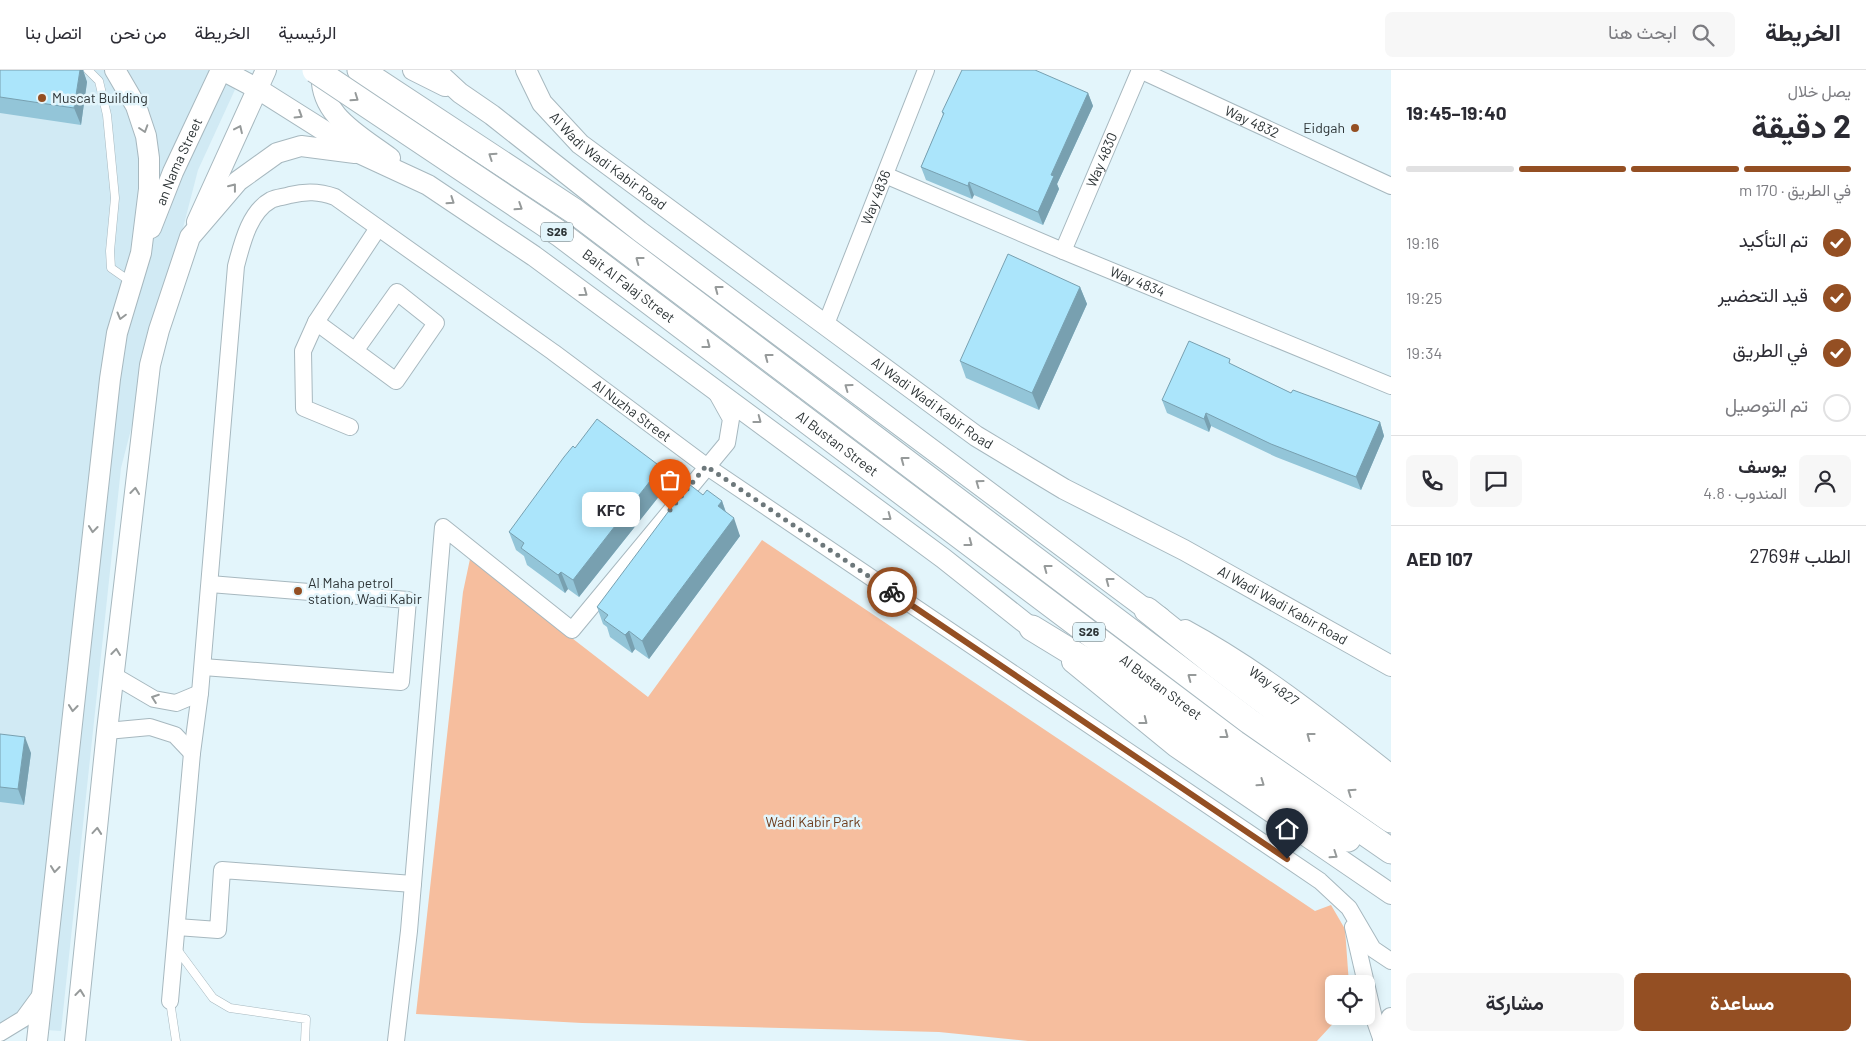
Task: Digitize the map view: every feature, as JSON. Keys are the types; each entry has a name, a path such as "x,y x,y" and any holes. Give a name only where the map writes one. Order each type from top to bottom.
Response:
{"main road":[{"name":"Bait Al Falaj Street","path":"315,70 560,234 790,408"},
{"name":"Bait Al Falaj Street","path":"360,70 574,211 808,387"},
{"name":"Al Bustan Street","path":"808,387 1248,721 1391,820"},
{"name":"Al Bustan Street","path":"790,408 1235,743 1391,851"},
{"path":"1147,610 1216,665 1391,797"},
{"path":"1032,628 1114,678 1307,816 1357,844 1391,857"}],"street":[{"path":"37,1041 110,379 117,333 140,253 149,189 147,144 136,106 114,70"},
{"path":"222,70 258,89 361,154 428,185"},
{"name":"an Nama Street","path":"140,253 173,172 222,70"},
{"path":"75,1041 106,731 150,365 190,237 266,70"},
{"path":"322,70 321,82 328,105 340,122 428,185 534,256 943,558 1032,628 1176,747 1391,894"},
{"path":"414,70 460,93"},
{"path":"435,70 460,93"},
{"name":"Al Wadi Wadi Kabir Road","path":"526,70 542,103 580,144 984,441 1064,489 1184,550 1391,666"},
{"name":"Way 4836","path":"826,324 926,70"},
{"name":"Way 4832","path":"1140,70 1391,186"},
{"name":"Way 4830","path":"1063,251 1140,70"},
{"name":"Way 4827","path":"460,93 492,115 694,272 1015,509 1147,610 1222,650 1324,722 1391,774"},
{"path":"190,237 221,204 238,181 277,153 301,146 361,154"},
{"name":"Way 4834","path":"885,175 1063,251 1391,386"},
{"name":"Al Nuzha Street","path":"210,584 236,266 244,235 259,210 272,200 301,192 320,192 335,197 553,352 706,466 1320,881 1349,908 1372,949 1391,961"},
{"path":"350,428 304,408 303,351 316,322 378,228"},
{"path":"316,322 355,351 396,381 436,323 396,292 355,351"},
{"path":"396,1041 413,884 443,527 572,630 727,443 731,420 713,387"},
{"path":"170,1001 192,753 203,667 210,584 408,600 401,682 203,667"},
{"path":"113,675 154,699 176,703 200,693"},
{"path":"106,731 150,727 175,735 192,753"},
{"path":"177,927 218,930 222,870 413,884"},
{"path":"1349,908 1374,1018 1382,1041"},
{"path":"0,1033 23,1019 42,993"},
{"path":"1382,1041 1391,1018"}],"lane":[{"path":"88,70 99,81 107,115 115,198 110,251 111,268 131,282"},
{"path":"175,946 213,998 230,1008 306,1019 305,1041"},
{"path":"170,1001 176,1041"}],"shaded area":[{"path":"0,70 244,70 198,170 121,468 61,1031 0,1027"}],"green space":[{"name":"Wadi Kabir Park","path":"762,540 1315,911 1331,905 1345,929 1348,975 1325,975 1325,1025 1332,1025 1317,1041 1028,1041 939,1032 582,1023 416,1014 463,592 470,559 648,697"}],"building":[{"name":"Muscat Building","path":"0,70 80,70 74,108 0,97"},
{"path":"962,70 1035,70 1088,93 1051,175 1054,176 1038,212 969,182 968,186 921,167 944,113 942,112"},
{"path":"1008,254 1080,287 1032,393 960,361"},
{"path":"1189,341 1230,359 1229,363 1291,393 1293,390 1380,422 1356,477 1271,444 1206,413 1204,419 1162,400"},
{"path":"597,419 661,467 573,580 561,572 558,575 521,548 524,543 509,532 564,457 573,446 575,448"},
{"path":"689,484 703,495 707,490 722,501 718,506 734,518 642,641 629,631 625,635 604,620 608,615 597,607"},
{"path":"0,734 25,737 18,789 0,787"}],"way so far":[{"path":"670,510 706,466 892,592"}],"place":[{"name":"Muscat Building","path":"42,98"},
{"name":"Eidgah","path":"1355,128"},
{"name":"KFC","path":"670,510"},
{"name":"Al Maha petrol station, Wadi Kabir","path":"298,591"}],"route":[{"path":"892,592 1287,859"}]}
